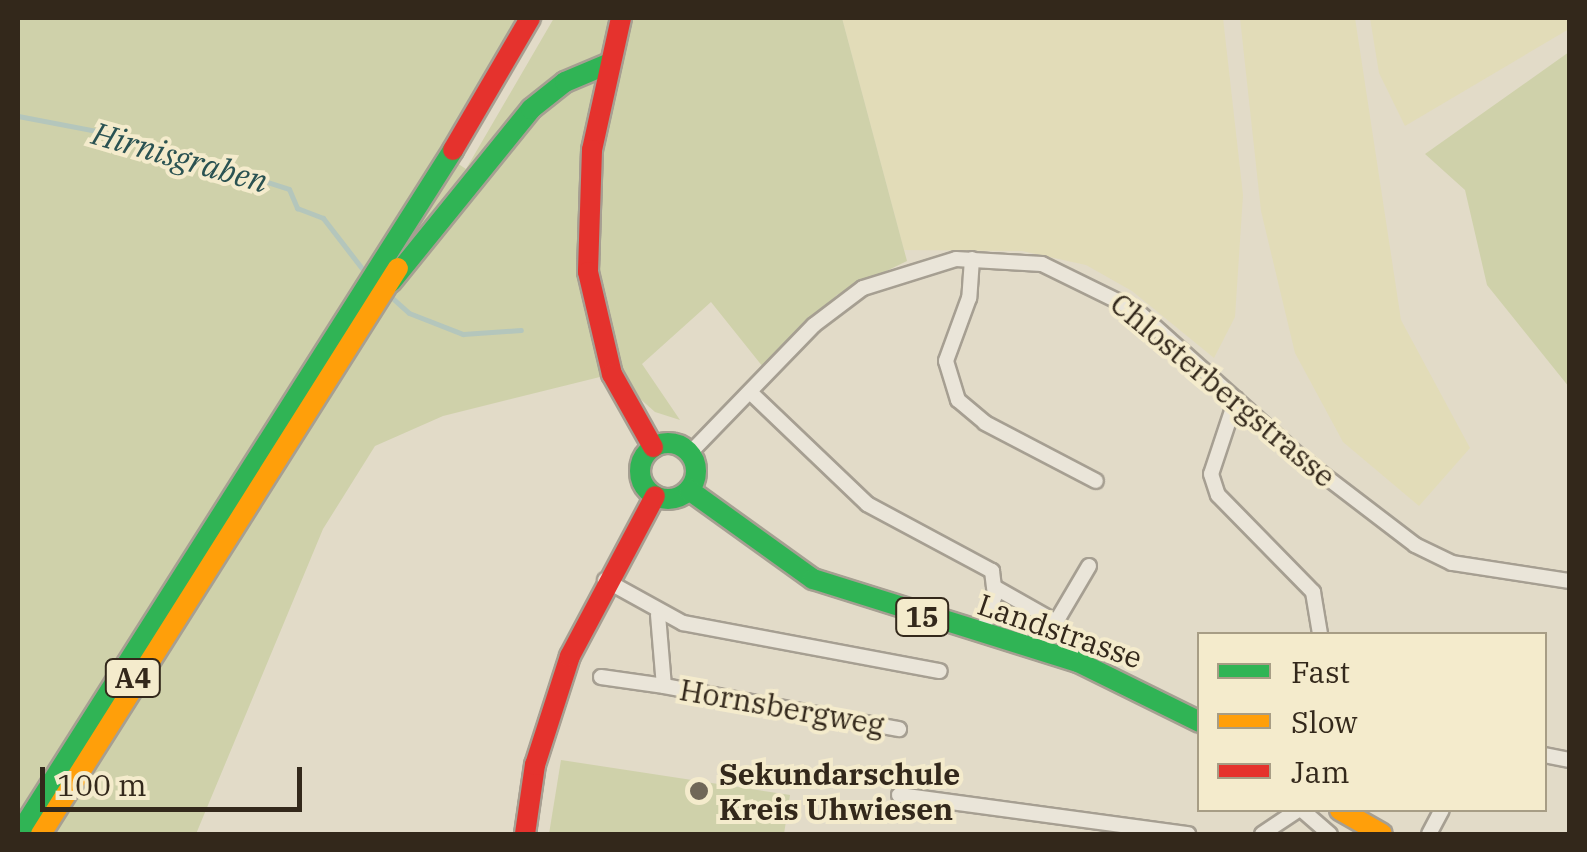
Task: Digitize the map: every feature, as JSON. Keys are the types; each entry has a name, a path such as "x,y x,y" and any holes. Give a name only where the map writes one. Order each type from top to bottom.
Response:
{"main road":[{"name":"A4","path":"41,834 344,336 380,297 530,18"},
{"name":"A4","path":"19,834 344,336 416,233 546,18"},
{"path":"621,18 610,63 586,236 608,364 653,447"},
{"path":"416,233 531,109 584,72 610,63"},
{"path":"653,447 675,444 690,453 696,473 690,490 655,496"},
{"path":"653,447 640,474 655,496"},
{"name":"Landstrasse","path":"690,490 813,579 1100,672 1197,720"},
{"path":"524,834 544,733 606,580 655,496"},
{"path":"1344,812 1382,834"}],"street":[{"name":"Chlosterbergstrasse","path":"690,453 863,288 909,268 972,258 1042,264 1113,293 1236,399 1432,555 1570,581"},
{"path":"972,258 969,298 946,361 958,400 984,423 1096,481"},
{"path":"750,392 868,504 982,563 996,588 1056,622 1089,566"},
{"path":"1236,399 1210,474 1218,494 1313,592 1320,632"},
{"path":"606,580 658,614 940,671"},
{"path":"982,633 996,588"},
{"name":"Hornsbergweg","path":"658,614 664,686"},
{"name":"Hornsbergweg","path":"601,677 899,728"},
{"path":"899,794 1188,834"},
{"path":"1262,834 1297,812"},
{"path":"1302,812 1330,834"},
{"path":"1428,834 1441,812"}],"shaded area":[{"path":"842,18 1223,18 1243,195 1235,317 1214,358 1132,291 1086,265 1022,251 904,250"},
{"path":"1240,18 1355,18 1401,320 1470,448 1419,506 1343,442 1295,353 1261,211"},
{"path":"1370,18 1569,18 1569,29 1405,126 1379,73"}],"green space":[{"path":"18,18 516,18 440,152 466,169 554,18 842,18 907,261 837,295 763,367 711,302 642,364 680,420 655,412 612,374 443,416 375,446 323,529 196,834 18,834"},
{"path":"1569,52 1569,387 1487,285 1465,190 1425,154"},
{"name":"Sekundarschule Kreis Uhwiesen","path":"561,760 790,795 784,834 549,834"}],"waterway":[{"name":"Hirnisgraben","path":"18,116 118,135 289,189 297,208 323,218 367,275"},
{"name":"Hirnisgraben","path":"390,296 409,313 463,334 521,330"}],"traffic: fast":[{"path":"391,282 531,109 565,82 610,63"},
{"path":"19,834 453,150"},
{"path":"668,443 688,451 696,471 688,491 668,499 648,491 640,471 648,451 668,443"},
{"path":"689,490 813,579 1078,662 1197,721"}],"traffic: slow":[{"path":"41,834 398,268"},
{"path":"1344,812 1382,834"}],"traffic: jam":[{"path":"453,150 530,18"},
{"path":"621,18 592,150 588,272 612,374 653,447"},
{"path":"525,834 535,765 570,656 655,496"}],"place":[{"name":"Sekundarschule Kreis Uhwiesen","path":"699,791"}]}
